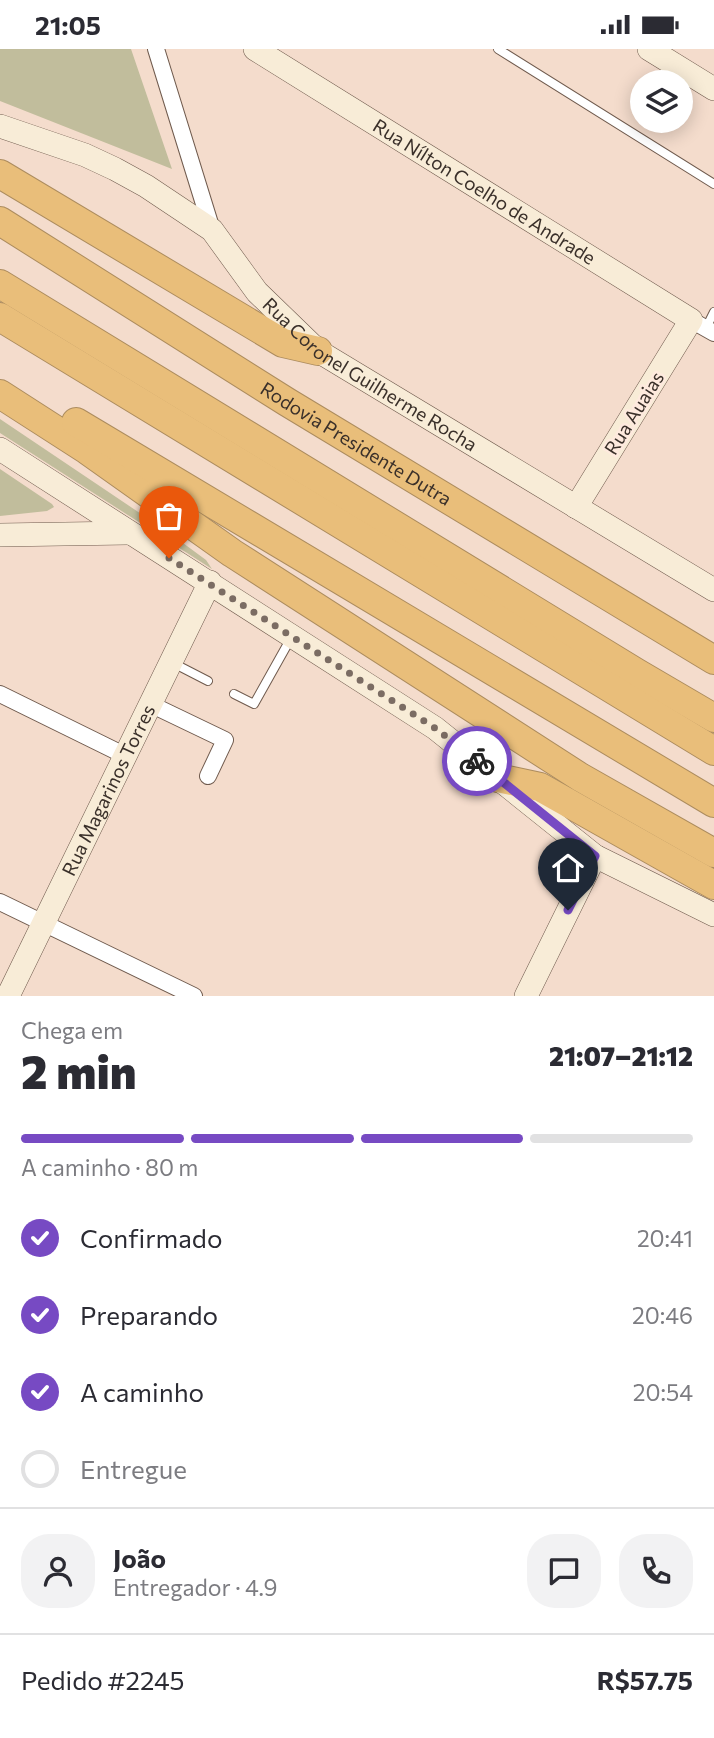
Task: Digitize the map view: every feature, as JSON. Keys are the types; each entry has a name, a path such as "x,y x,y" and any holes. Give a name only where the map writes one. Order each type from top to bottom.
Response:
{"highway":[{"path":"0,174 283,343 318,351"},
{"name":"Rodovia Presidente Dutra","path":"0,221 287,403 714,660"},
{"path":"0,284 637,673 714,717"},
{"path":"0,317 714,751"},
{"path":"0,377 714,803"},
{"path":"0,394 87,450 232,553 580,778 714,853"},
{"path":"498,778 540,787 714,885"}],"main road":[{"name":"Rua Nílton Coelho de Andrade","path":"255,49 704,327"},
{"path":"649,49 714,89"},
{"path":"0,126 48,141 115,169 212,230"},
{"name":"Rua Coronel Guilherme Rocha","path":"212,230 257,292 318,351 714,590"},
{"name":"Rua Auaias","path":"576,507 704,327"},
{"path":"0,449 435,728 595,856 714,915"},
{"path":"0,535 128,533"},
{"name":"Rua Magarinos Torres","path":"8,996 210,582"},
{"path":"526,996 595,856"}],"street":[{"name":"Rua Coronel Guilherme Rocha","path":"156,49 212,230"},
{"path":"0,694 124,755"},
{"path":"150,704 225,740 208,776"},
{"path":"0,902 194,996"}],"lane":[{"path":"498,49 714,184"},
{"path":"704,327 714,312"},
{"path":"234,694 254,704 293,635"},
{"path":"171,661 208,681"}],"shaded area":[{"path":"0,49 131,49 172,169 0,101"},
{"path":"0,419 168,532 206,560 212,569 0,433"},
{"path":"0,469 54,507 47,511 0,516"}],"way so far":[{"path":"169,558 435,728 477,761"}],"route":[{"path":"477,761 595,856 568,910"}]}
